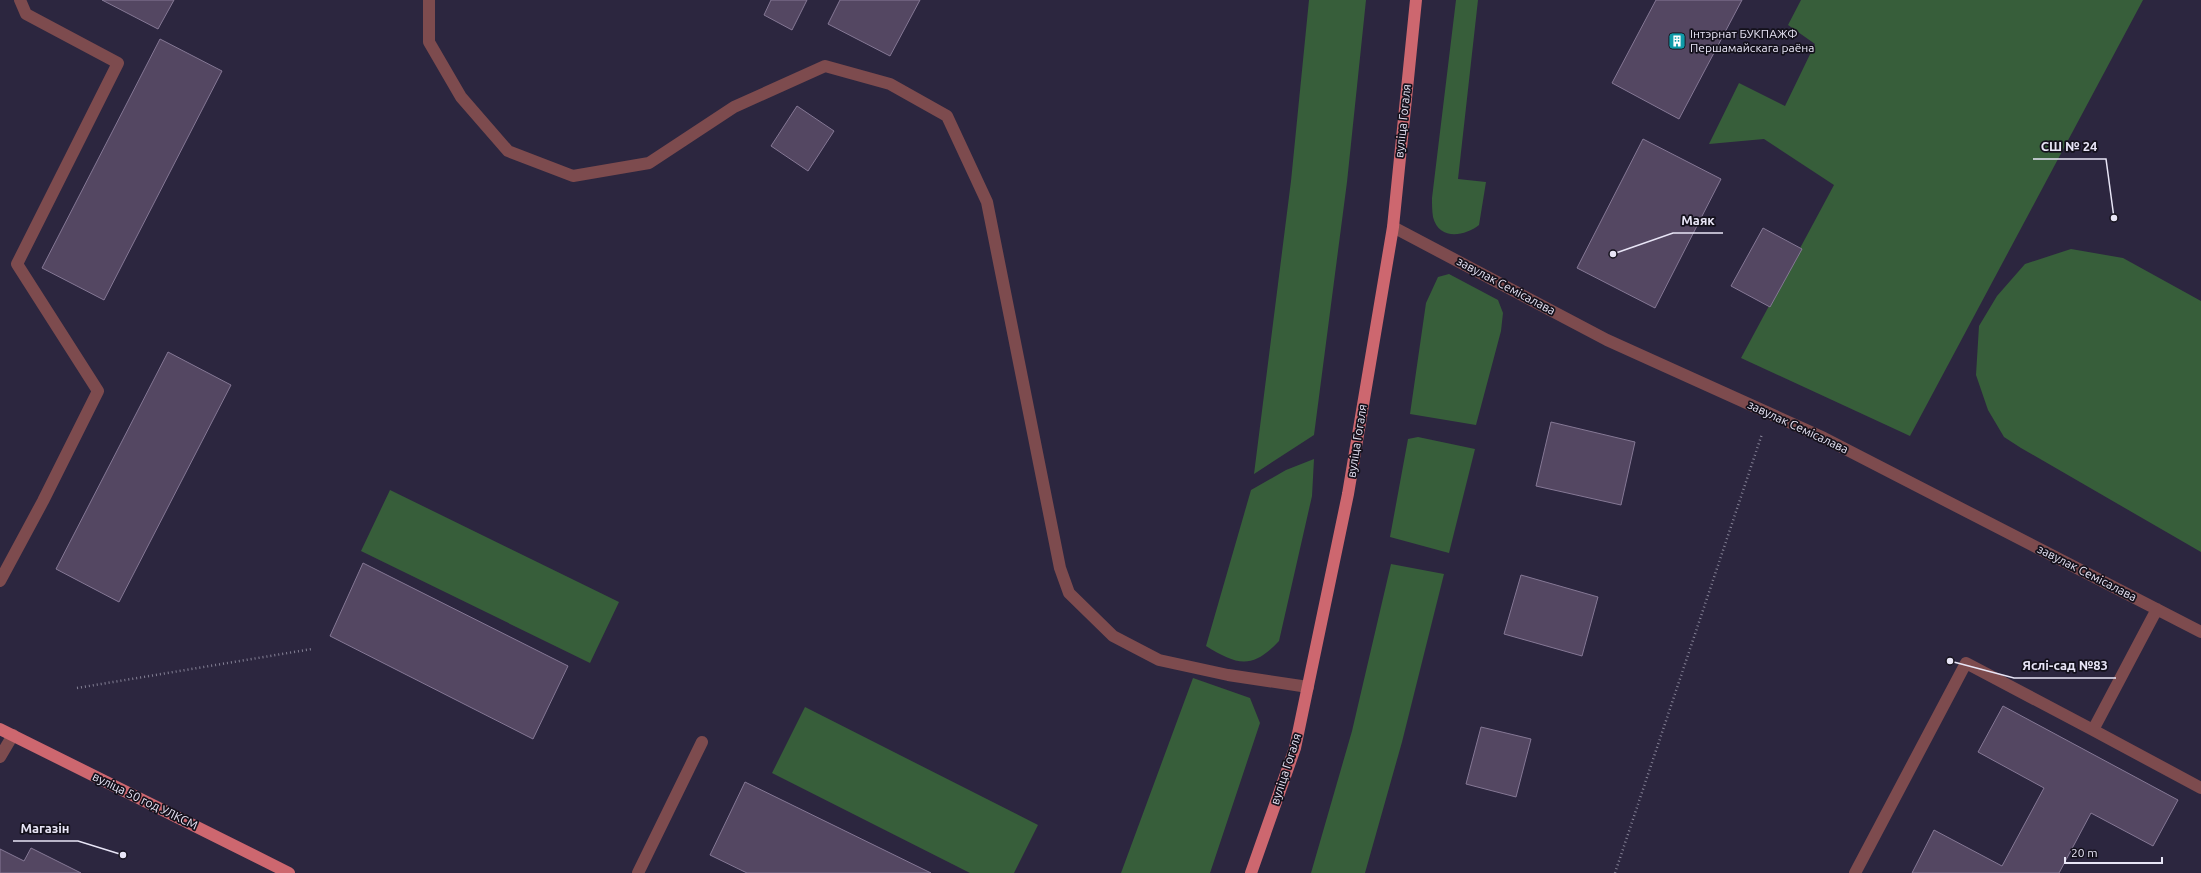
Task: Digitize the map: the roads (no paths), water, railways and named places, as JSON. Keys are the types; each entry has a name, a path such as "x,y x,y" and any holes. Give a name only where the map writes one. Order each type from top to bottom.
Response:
{"main road":[{"name":"вуліца Гогаля","path":"1251,873 1296,748 1348,494 1393,227 1416,0"},
{"name":"вуліца 50 год УЛКСМ","path":"0,729 289,873"}],"street":[{"path":"0,580 98,391 17,264 118,63 26,14 20,0"},
{"path":"429,0 429,42 460,97 508,151 573,176 649,163 734,107 825,66 890,84 947,116 987,202 1060,568 1069,593 1113,636 1159,660 1228,675 1308,687"},
{"name":"завулак Семісалава","path":"1393,227 1607,340 1824,438 2201,632"},
{"path":"2093,730 2157,609"},
{"path":"1855,873 1966,663 2201,788"},
{"path":"0,757 13,736"},
{"path":"638,873 702,742"}],"place":[{"name":"Інтэрнат БУКПАЖФ Першамайскага раёна","path":"1677,41"},
{"name":"СШ № 24","path":"2114,218"},
{"name":"Маяк","path":"1613,254"},
{"name":"Яслі-сад №83","path":"1950,661"},
{"name":"Магазін","path":"123,855"}]}
